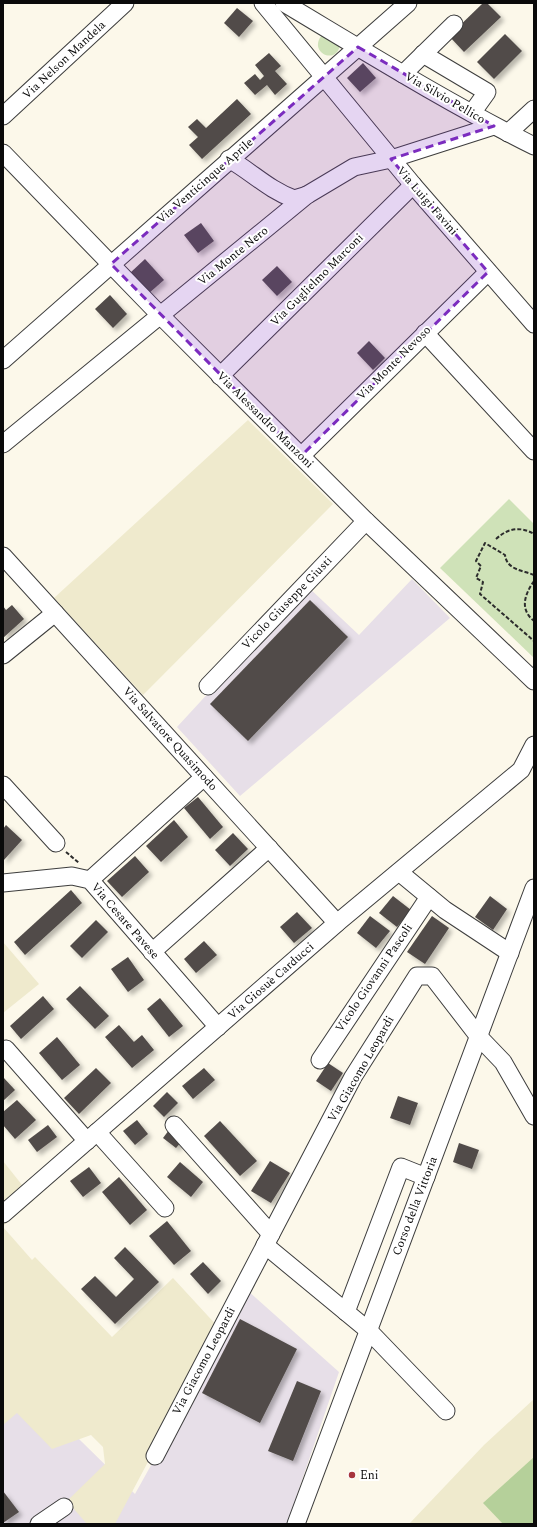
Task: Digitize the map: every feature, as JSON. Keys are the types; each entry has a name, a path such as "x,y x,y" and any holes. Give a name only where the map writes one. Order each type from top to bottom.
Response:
{"street":[{"name":"Via Nelson Mandela","path":"3,116 124,3"},
{"name":"Via Luigi Favini","path":"263,3 391,159 534,324"},
{"name":"Via Silvio Pellico","path":"284,3 403,74 534,146"},
{"name":"Via Venticinque Aprile","path":"3,360 229,159 408,3"},
{"path":"403,74 454,24"},
{"path":"423,54 487,92 472,113"},
{"path":"501,129 534,108"},
{"name":"Via Monte Nero","path":"3,444 307,195 354,167 391,159 501,129"},
{"name":"Via Alessandro Manzoni","path":"3,153 220,376 366,521 534,681"},
{"path":"229,159 241,165 254,177 282,195 294,199 307,195"},
{"name":"Via Guglielmo Marconi","path":"220,376 413,185"},
{"name":"Via Monte Nevoso","path":"301,456 488,272"},
{"path":"425,333 534,451"},
{"name":"Vicolo Giuseppe Giusti","path":"208,686 366,521"},
{"name":"Via Salvatore Quasimodo","path":"3,556 337,923"},
{"path":"3,655 55,613"},
{"name":"Via Giosuè Carducci","path":"3,1214 337,923 521,770 534,745"},
{"path":"90,880 204,777"},
{"path":"6,794 56,843"},
{"path":"152,952 269,848"},
{"path":"399,872 445,910 510,953"},
{"name":"Via Cesare Pavese","path":"3,883 72,876 90,880 218,1027"},
{"name":"Corso della Vittoria","path":"296,1524 534,888"},
{"name":"Vicolo Giovanni Pascoli","path":"320,1060 429,897"},
{"name":"Via Giacomo Leopardi","path":"155,1456 353,1076 417,976 432,976 479,1036"},
{"path":"479,1036 503,1062 529,1096 534,1116"},
{"path":"6,1049 92,1137 165,1208"},
{"path":"174,1125 268,1239 368,1331 446,1411"},
{"path":"346,1312 401,1167 426,1177"},
{"path":"39,1524 64,1507"}],"path":[{"path":"496,538 506,531 517,529 523,529 534,534"},
{"path":"534,575 512,568 507,562 505,555 485,543 476,561 481,566 476,578 483,582 480,594 534,641"},
{"path":"534,581 526,595 524,606 529,616 534,621"},
{"path":"56,843 82,865 90,880"}],"highlighted area":[{"path":"358,47 494,126 391,159 488,272 301,456 111,264"}],"shaded area":[{"path":"248,420 333,504 143,695 54,598"},
{"path":"412,579 450,618 240,796 177,727 307,586 359,635"},
{"path":"3,942 39,984 3,1013"},
{"path":"3,1161 34,1200 3,1226"},
{"path":"3,1227 32,1260 35,1257 112,1337 173,1278 219,1328 115,1524 87,1524 67,1501 105,1464 103,1447 91,1435 52,1449 17,1413 3,1425"},
{"path":"248,1291 339,1372 287,1524 3,1524 3,1402 27,1388 135,1494"},
{"path":"534,1399 534,1524 409,1524 484,1445"}],"green space":[{"path":"322,35 340,44 338,51 329,56 321,52 318,47 318,41"},
{"path":"509,499 534,524 534,658 440,568"},
{"path":"534,1457 534,1524 503,1524 483,1503"}],"building":[{"path":"483,3 487,3 501,17 464,52 449,36"},
{"path":"237,8 253,21 239,37 224,23"},
{"path":"505,34 522,51 494,79 477,62"},
{"path":"269,53 281,66 275,71 287,84 275,95 267,85 255,95 244,83 255,74 260,80 264,76 255,65"},
{"path":"363,63 376,78 360,92 347,78"},
{"path":"237,99 251,114 202,159 189,145 198,137 188,127 197,119 206,128"},
{"path":"201,223 214,241 198,253 184,235"},
{"path":"145,259 164,280 148,294 130,273"},
{"path":"277,266 292,282 277,296 262,280"},
{"path":"110,295 127,314 113,328 95,309"},
{"path":"369,341 385,358 373,370 357,353"},
{"path":"310,600 348,637 248,741 210,704"},
{"path":"12,605 24,619 3,638 3,606 6,610"},
{"path":"198,797 223,827 210,839 184,808"},
{"path":"174,820 188,837 161,862 146,846"},
{"path":"6,825 22,840 3,861 3,829"},
{"path":"233,833 248,849 230,866 215,850"},
{"path":"135,856 149,872 122,897 107,881"},
{"path":"71,890 82,903 25,955 14,942"},
{"path":"393,896 411,910 397,927 379,913"},
{"path":"490,896 507,909 493,930 475,917"},
{"path":"297,912 312,928 294,943 280,927"},
{"path":"370,916 390,931 376,948 357,933"},
{"path":"432,916 449,928 425,964 407,952"},
{"path":"96,920 108,932 82,958 70,946"},
{"path":"204,941 217,955 196,973 184,959"},
{"path":"128,957 144,980 128,992 111,969"},
{"path":"80,986 109,1016 95,1029 66,999"},
{"path":"43,996 54,1009 21,1039 10,1026"},
{"path":"160,998 183,1026 169,1037 147,1009"},
{"path":"119,1025 134,1042 142,1035 154,1050 132,1068 105,1037"},
{"path":"57,1037 80,1065 62,1080 39,1053"},
{"path":"328,1063 343,1073 331,1091 316,1081"},
{"path":"96,1068 111,1083 79,1114 64,1098"},
{"path":"204,1068 215,1080 193,1099 182,1086"},
{"path":"3,1077 15,1090 3,1101"},
{"path":"167,1092 178,1103 164,1117 153,1106"},
{"path":"398,1096 418,1103 410,1125 390,1118"},
{"path":"17,1100 36,1120 15,1139 3,1125 3,1112"},
{"path":"137,1120 148,1134 135,1145 123,1131"},
{"path":"220,1121 257,1161 240,1176 204,1136"},
{"path":"48,1125 57,1137 37,1152 28,1140"},
{"path":"169,1130 182,1141 176,1148 163,1138"},
{"path":"459,1143 479,1150 472,1169 453,1162"},
{"path":"270,1161 290,1173 271,1203 251,1191"},
{"path":"180,1162 203,1182 191,1197 167,1177"},
{"path":"89,1167 101,1183 83,1197 70,1181"},
{"path":"119,1177 147,1210 130,1225 102,1192"},
{"path":"167,1221 191,1251 174,1265 149,1236"},
{"path":"125,1247 159,1282 115,1324 81,1289 95,1276 116,1297 134,1279 114,1258"},
{"path":"203,1262 221,1281 208,1294 190,1274"},
{"path":"240,1319 297,1349 260,1423 202,1393"},
{"path":"297,1381 321,1391 293,1461 268,1451"},
{"path":"3,1491 19,1512 3,1523"}],"place":[{"name":"Eni","path":"352,1475"}]}
